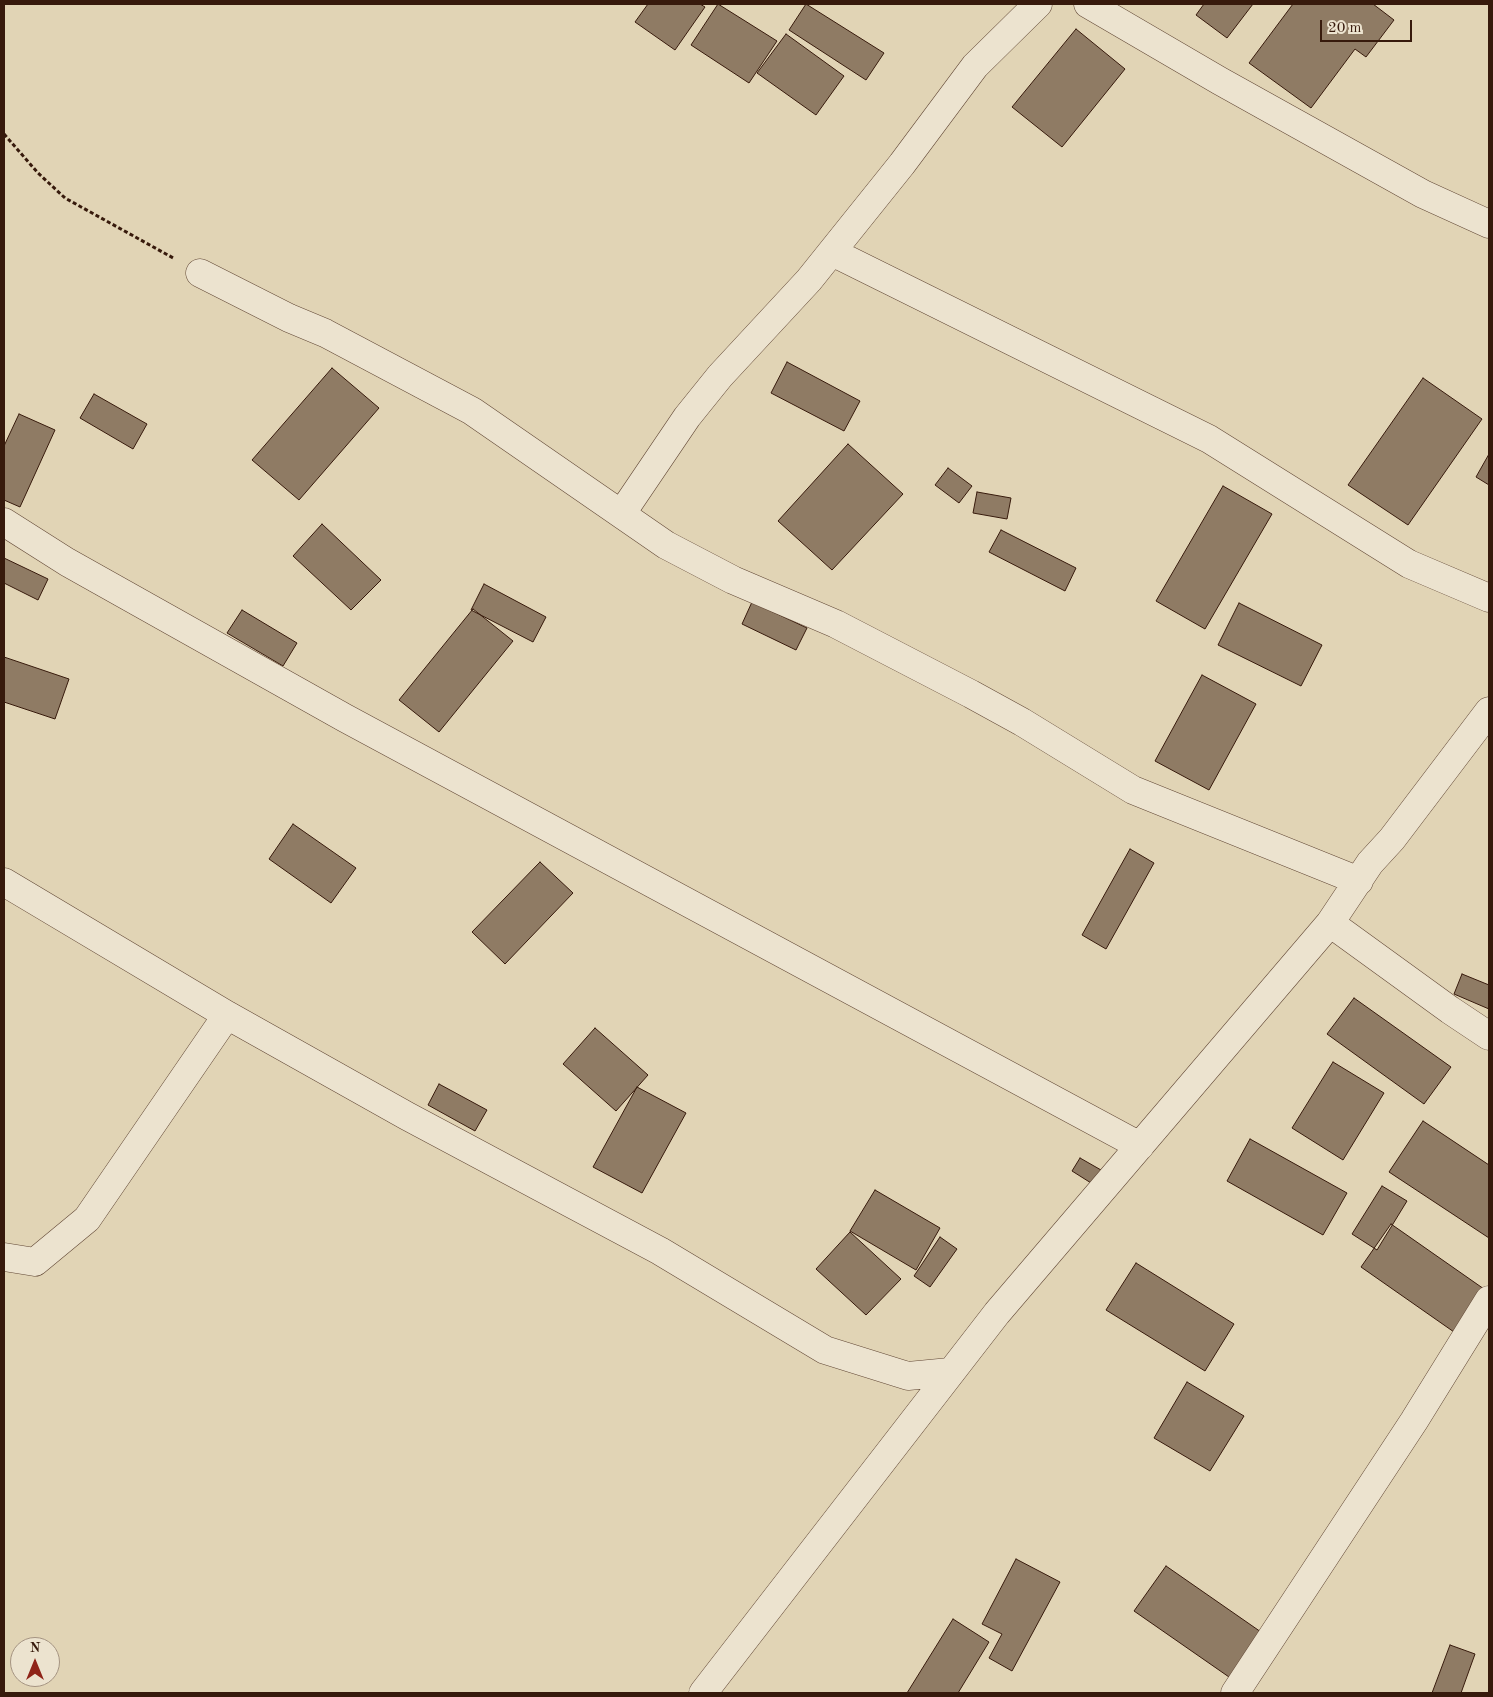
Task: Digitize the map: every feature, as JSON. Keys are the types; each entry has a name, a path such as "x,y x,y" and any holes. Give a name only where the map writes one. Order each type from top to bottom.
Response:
{"street":[{"path":"622,513 687,417 720,376 809,280 902,164 975,66 1038,4"},
{"path":"1088,4 1220,81 1422,194 1489,224"},
{"path":"832,252 1209,439 1409,564 1489,598"},
{"path":"200,273 289,318 325,333 472,412 622,513 666,545 782,602 836,624 971,694 1022,722 1133,790 1359,881"},
{"path":"4,522 67,562 354,723 1140,1146"},
{"path":"703,1693 997,1313 1330,922 1359,881 1489,711"},
{"path":"4,882 227,1014 407,1116 660,1251 825,1350 908,1376 950,1372"},
{"path":"1330,922 1442,1005 1489,1036"},
{"path":"4,1257 35,1262 87,1220 227,1014"},
{"path":"1235,1693 1414,1421 1489,1300"}],"path":[{"path":"4,134 38,173 65,198 200,273"}],"building":[{"path":"648,4 700,4 705,7 675,50 635,22"},
{"path":"718,4 777,41 749,83 691,45"},
{"path":"806,4 884,53 866,80 789,30"},
{"path":"1204,4 1253,4 1227,38 1196,15"},
{"path":"1293,4 1373,4 1394,20 1366,57 1355,49 1311,108 1249,63"},
{"path":"1076,29 1125,69 1062,147 1012,107"},
{"path":"786,34 844,76 816,115 757,73"},
{"path":"787,362 860,401 844,431 771,393"},
{"path":"332,368 379,408 299,500 252,460"},
{"path":"1423,378 1482,419 1408,525 1348,485"},
{"path":"94,394 147,424 133,449 80,418"},
{"path":"19,414 55,430 20,507 4,500 4,446"},
{"path":"848,444 903,494 832,570 778,521"},
{"path":"1489,454 1489,485 1476,477"},
{"path":"948,468 972,486 959,503 935,485"},
{"path":"1223,486 1272,514 1205,629 1156,601"},
{"path":"977,492 1011,498 1007,519 973,513"},
{"path":"322,524 381,580 351,610 293,556"},
{"path":"1001,530 1076,568 1065,591 989,552"},
{"path":"4,558 48,579 38,600 4,583"},
{"path":"484,584 546,617 533,642 471,610"},
{"path":"752,602 807,628 796,650 742,624"},
{"path":"1239,603 1322,645 1301,686 1218,645"},
{"path":"473,609 513,641 439,732 399,700"},
{"path":"242,610 297,643 283,666 227,633"},
{"path":"4,657 69,679 55,719 4,702"},
{"path":"1202,675 1256,704 1209,790 1155,761"},
{"path":"293,824 356,868 331,903 269,859"},
{"path":"1130,849 1154,863 1106,949 1082,935"},
{"path":"540,862 573,893 505,964 472,932"},
{"path":"1462,974 1489,985 1489,1009 1454,994"},
{"path":"1354,998 1451,1067 1424,1104 1327,1034"},
{"path":"595,1028 648,1075 616,1111 563,1064"},
{"path":"1333,1062 1384,1093 1343,1160 1292,1128"},
{"path":"439,1084 487,1110 475,1131 428,1105"},
{"path":"637,1087 686,1113 642,1193 593,1167"},
{"path":"1423,1121 1489,1165 1489,1238 1389,1172"},
{"path":"1250,1139 1347,1193 1323,1235 1227,1181"},
{"path":"1080,1158 1108,1174 1099,1188 1072,1171"},
{"path":"1382,1186 1407,1201 1377,1250 1352,1234"},
{"path":"875,1190 940,1228 916,1270 850,1231"},
{"path":"1391,1224 1484,1289 1454,1332 1361,1267"},
{"path":"850,1232 901,1279 866,1315 816,1269"},
{"path":"940,1237 957,1249 930,1287 914,1276"},
{"path":"1136,1263 1234,1324 1205,1371 1106,1310"},
{"path":"1187,1382 1244,1416 1210,1471 1154,1438"},
{"path":"1016,1559 1060,1582 1012,1671 989,1658 1002,1634 982,1624"},
{"path":"1166,1566 1261,1632 1229,1677 1134,1611"},
{"path":"953,1619 989,1642 958,1693 907,1693"},
{"path":"1450,1645 1475,1654 1461,1693 1432,1693"}]}
